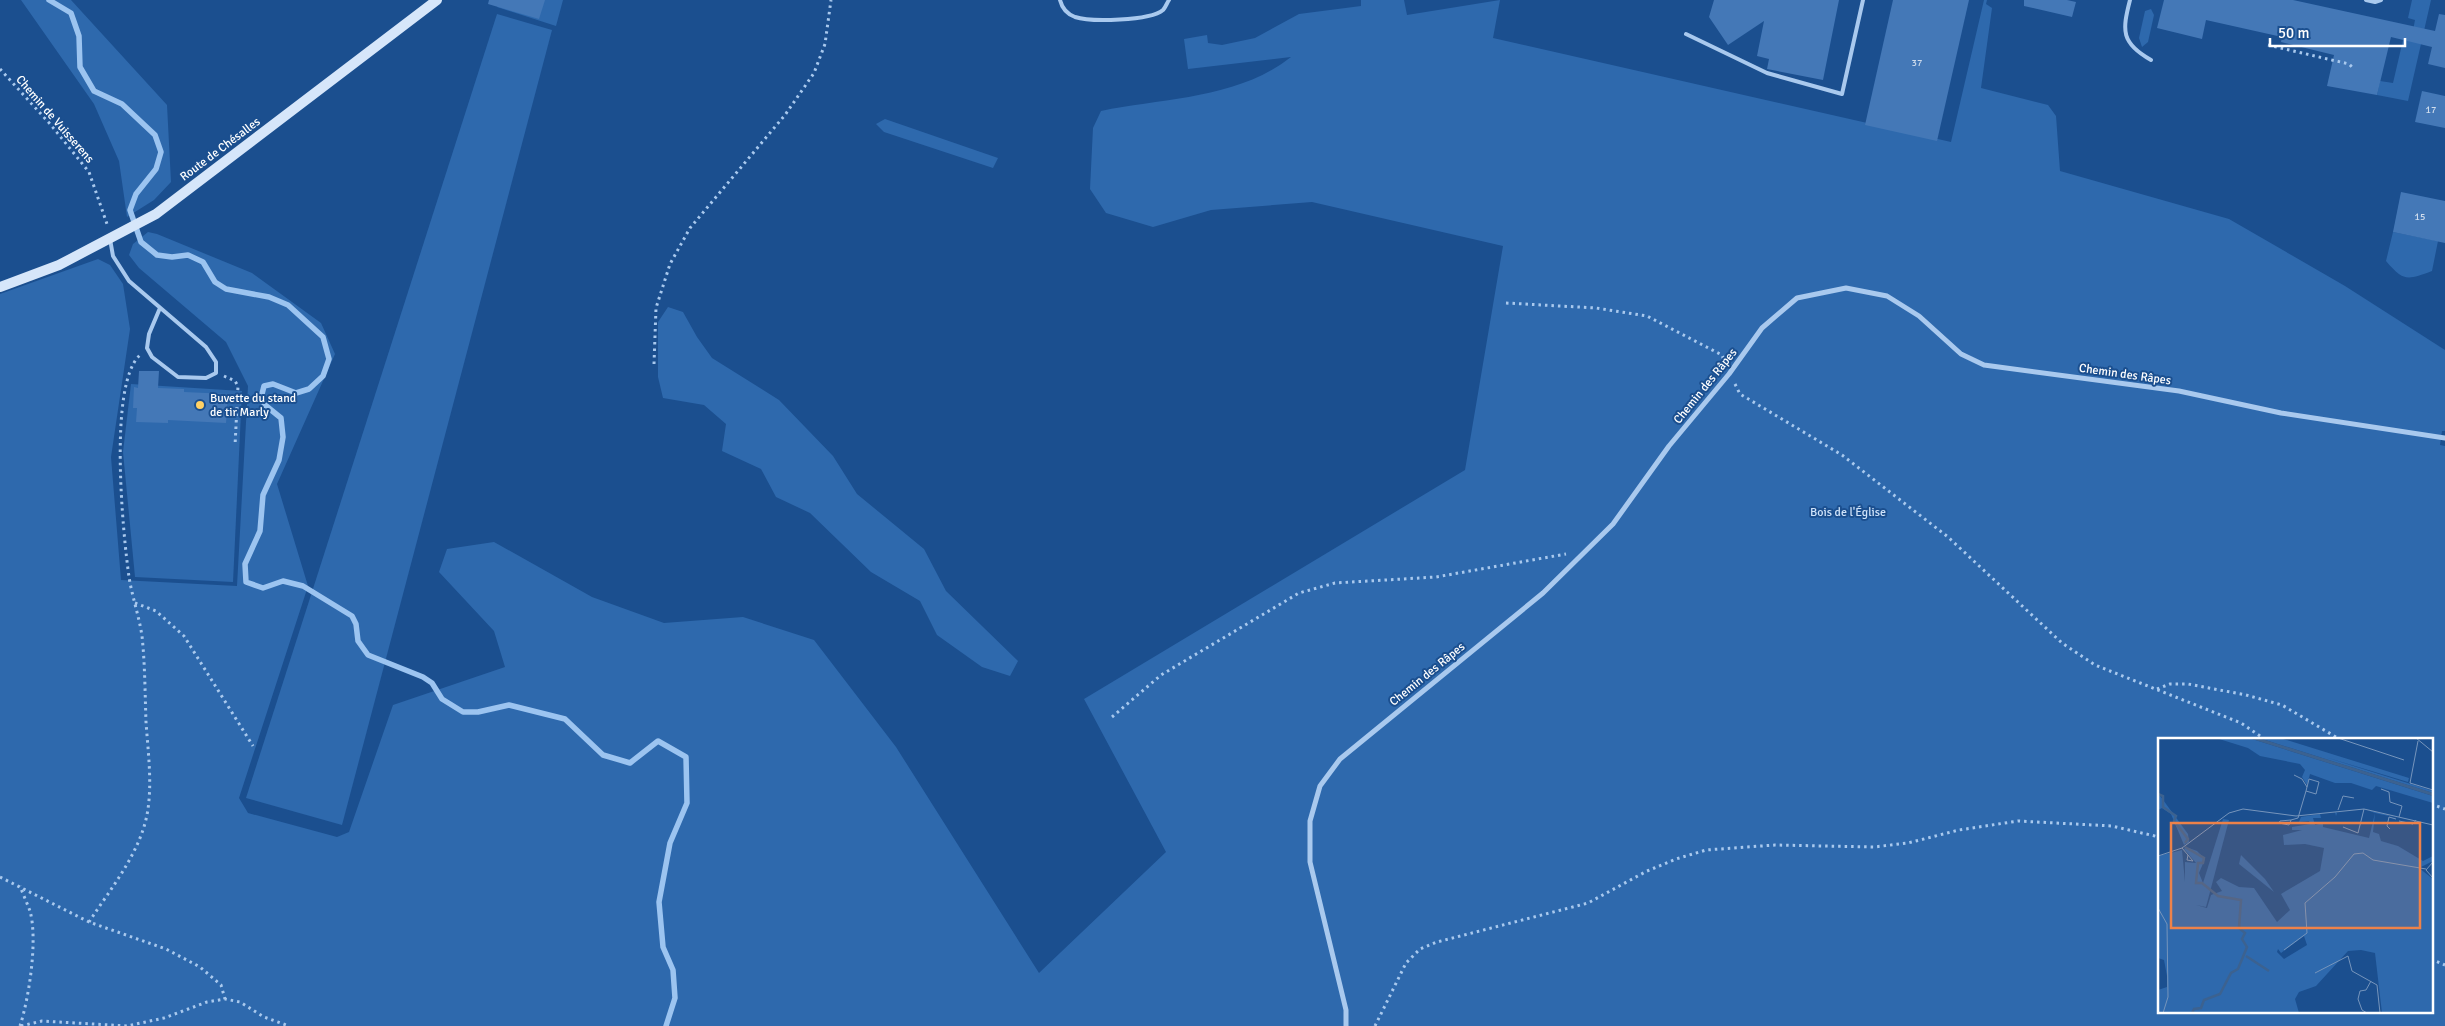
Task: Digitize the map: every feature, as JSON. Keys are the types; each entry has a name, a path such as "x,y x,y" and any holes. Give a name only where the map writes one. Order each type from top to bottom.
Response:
{"street":[{"name":"Route de Chésalles","path":"0,287 59,265 156,214 437,0"},
{"name":"Chemin des Râpes","path":"1346,1026 1346,1010 1310,862 1310,821 1320,786 1340,758 1543,593 1613,524 1669,446 1729,374 1762,328 1797,298 1846,288 1887,296 1919,316 1961,354 1984,365 2179,391 2280,413 2445,438"}],"lane":[{"path":"1060,0 1064,10 1074,16 1096,19 1154,15 1164,10 1169,0"},
{"path":"1686,34 1766,73 1842,94 1864,0"},
{"path":"2130,0 2124,25 2127,38 2135,50 2151,60"},
{"path":"2366,0 2375,2 2381,0"},
{"path":"110,239 113,256 128,282 160,308 206,347 216,362 216,373 206,378 178,377 152,357 147,348 149,334 160,308"}],"path":[{"path":"654,364 656,308 670,264 690,228 785,116 814,73 825,44 831,0"},
{"path":"2268,45 2349,64 2354,68"},
{"name":"Chemin de Vuisserens","path":"0,69 51,125 89,172 108,225 110,239"},
{"path":"1506,302 1596,308 1647,316 1722,356 1740,394 1842,455 1948,537 2062,643 2095,665 2241,723 2263,738"},
{"path":"89,922 137,846 148,810 149,779 142,635 129,578 121,505 119,451 128,382 134,361 147,348"},
{"path":"216,373 235,381 238,386 235,446"},
{"path":"1112,717 1161,675 1300,593 1335,583 1436,577 1492,569 1532,559 1571,554 1581,556"},
{"path":"134,603 156,610 184,636 252,746"},
{"path":"2156,690 2170,684 2188,684 2246,695 2282,705 2339,738"},
{"path":"2432,805 2445,810"},
{"path":"1375,1026 1406,963 1420,949 1446,939 1588,903 1647,871 1676,859 1706,850 1775,845 1874,847 1908,843 1959,830 2018,821 2112,826 2158,837"},
{"path":"0,877 89,922 166,949 200,967 221,985 225,999"},
{"path":"20,886 30,913 32,948 28,993 20,1026 42,1021 81,1025 127,1026 164,1018 207,1002 225,999 240,1002 264,1017 289,1026"},
{"path":"2432,959 2445,965"}],"green space":[{"path":"21,0 71,0 167,105 171,182 154,200 127,217 119,161 94,104"},
{"path":"500,0 563,0 556,26 497,7"},
{"name":"Bois de l'Église","path":"1361,0 1404,0 1407,15 1500,0 1493,38 1951,142 1984,0 1987,0 1986,4 1992,8 1981,88 2048,105 2056,116 2060,171 2229,219 2345,286 2445,350 2445,431 2442,431 2440,445 2445,446 2445,1026 0,1026 0,294 98,259 110,265 123,284 130,329 111,457 121,580 237,586 248,386 226,342 139,268 129,255 133,244 148,232 252,273 321,323 335,354 277,484 308,586 239,798 248,813 337,837 349,832 393,705 505,667 494,631 439,572 447,549 494,542 592,597 664,623 743,617 814,640 896,747 1039,973 1166,852 1084,699 1465,470 1503,246 1312,202 1211,210 1153,227 1106,213 1090,189 1093,128 1101,111 1200,95 1224,89 1270,71 1291,57 1188,69 1184,39 1207,35 1208,43 1222,45 1255,38 1299,14 1361,6"},
{"path":"2412,0 2431,0 2408,101 2377,95 2380,81 2393,83 2403,40 2411,41 2415,20 2408,18"},
{"path":"2151,9 2154,15 2148,42 2142,47 2139,38 2145,11"},
{"path":"497,14 552,30 342,825 246,798"},
{"path":"885,119 998,158 993,168 884,132 876,124"},
{"path":"2393,232 2438,241 2432,271 2406,277 2397,273 2392,268 2386,261"},
{"path":"668,307 683,312 712,358 779,400 833,456 857,494 924,549 946,591 1018,661 1010,676 982,667 937,635 920,601 871,572 810,513 776,497 761,469 722,451 726,424 704,405 663,398 658,377 658,322"},
{"path":"131,384 242,391 233,582 135,577 123,452"}],"building":[{"path":"489,0 545,0 539,19 488,4"},
{"path":"1714,0 1839,0 1823,80 1767,69 1769,59 1757,56 1764,21 1728,45 1709,17"},
{"path":"1893,0 1969,0 1937,141 1865,125"},
{"path":"2024,0 2067,0 2076,2 2072,17 2024,6"},
{"path":"2164,0 2293,0 2435,31 2439,14 2445,15 2445,68 2428,64 2432,47 2391,37 2377,95 2327,86 2334,55 2281,42 2282,37 2206,20 2202,39 2157,28"},
{"path":"2422,91 2445,96 2445,128 2415,122"},
{"path":"2401,192 2445,201 2445,243 2393,232"},
{"path":"139,371 159,371 158,388 184,389 184,392 228,394 226,423 168,420 168,423 136,422 137,408 133,408 134,387 138,388"}],"waterway":[{"path":"49,0 71,13 79,36 80,67 94,91 122,104 155,135 161,152 156,169 136,194 130,210 141,242 157,255 172,257 188,255 203,262 215,282 226,289 269,297 288,305 323,337 329,359 323,376 309,389 296,393 273,384 264,386 261,398 265,405 281,418 283,437 279,460 263,495 260,531 245,564 246,582 263,588 283,581 303,586 352,616 356,624 358,641 368,655 423,677 432,683 442,699 463,712 478,712 509,705 565,719 603,755 630,763 658,741 686,757 687,803 670,843 659,902 663,947 673,970 675,998 666,1026"}],"place":[{"name":"Buvette du stand de tir Marly","path":"200,405"}]}
